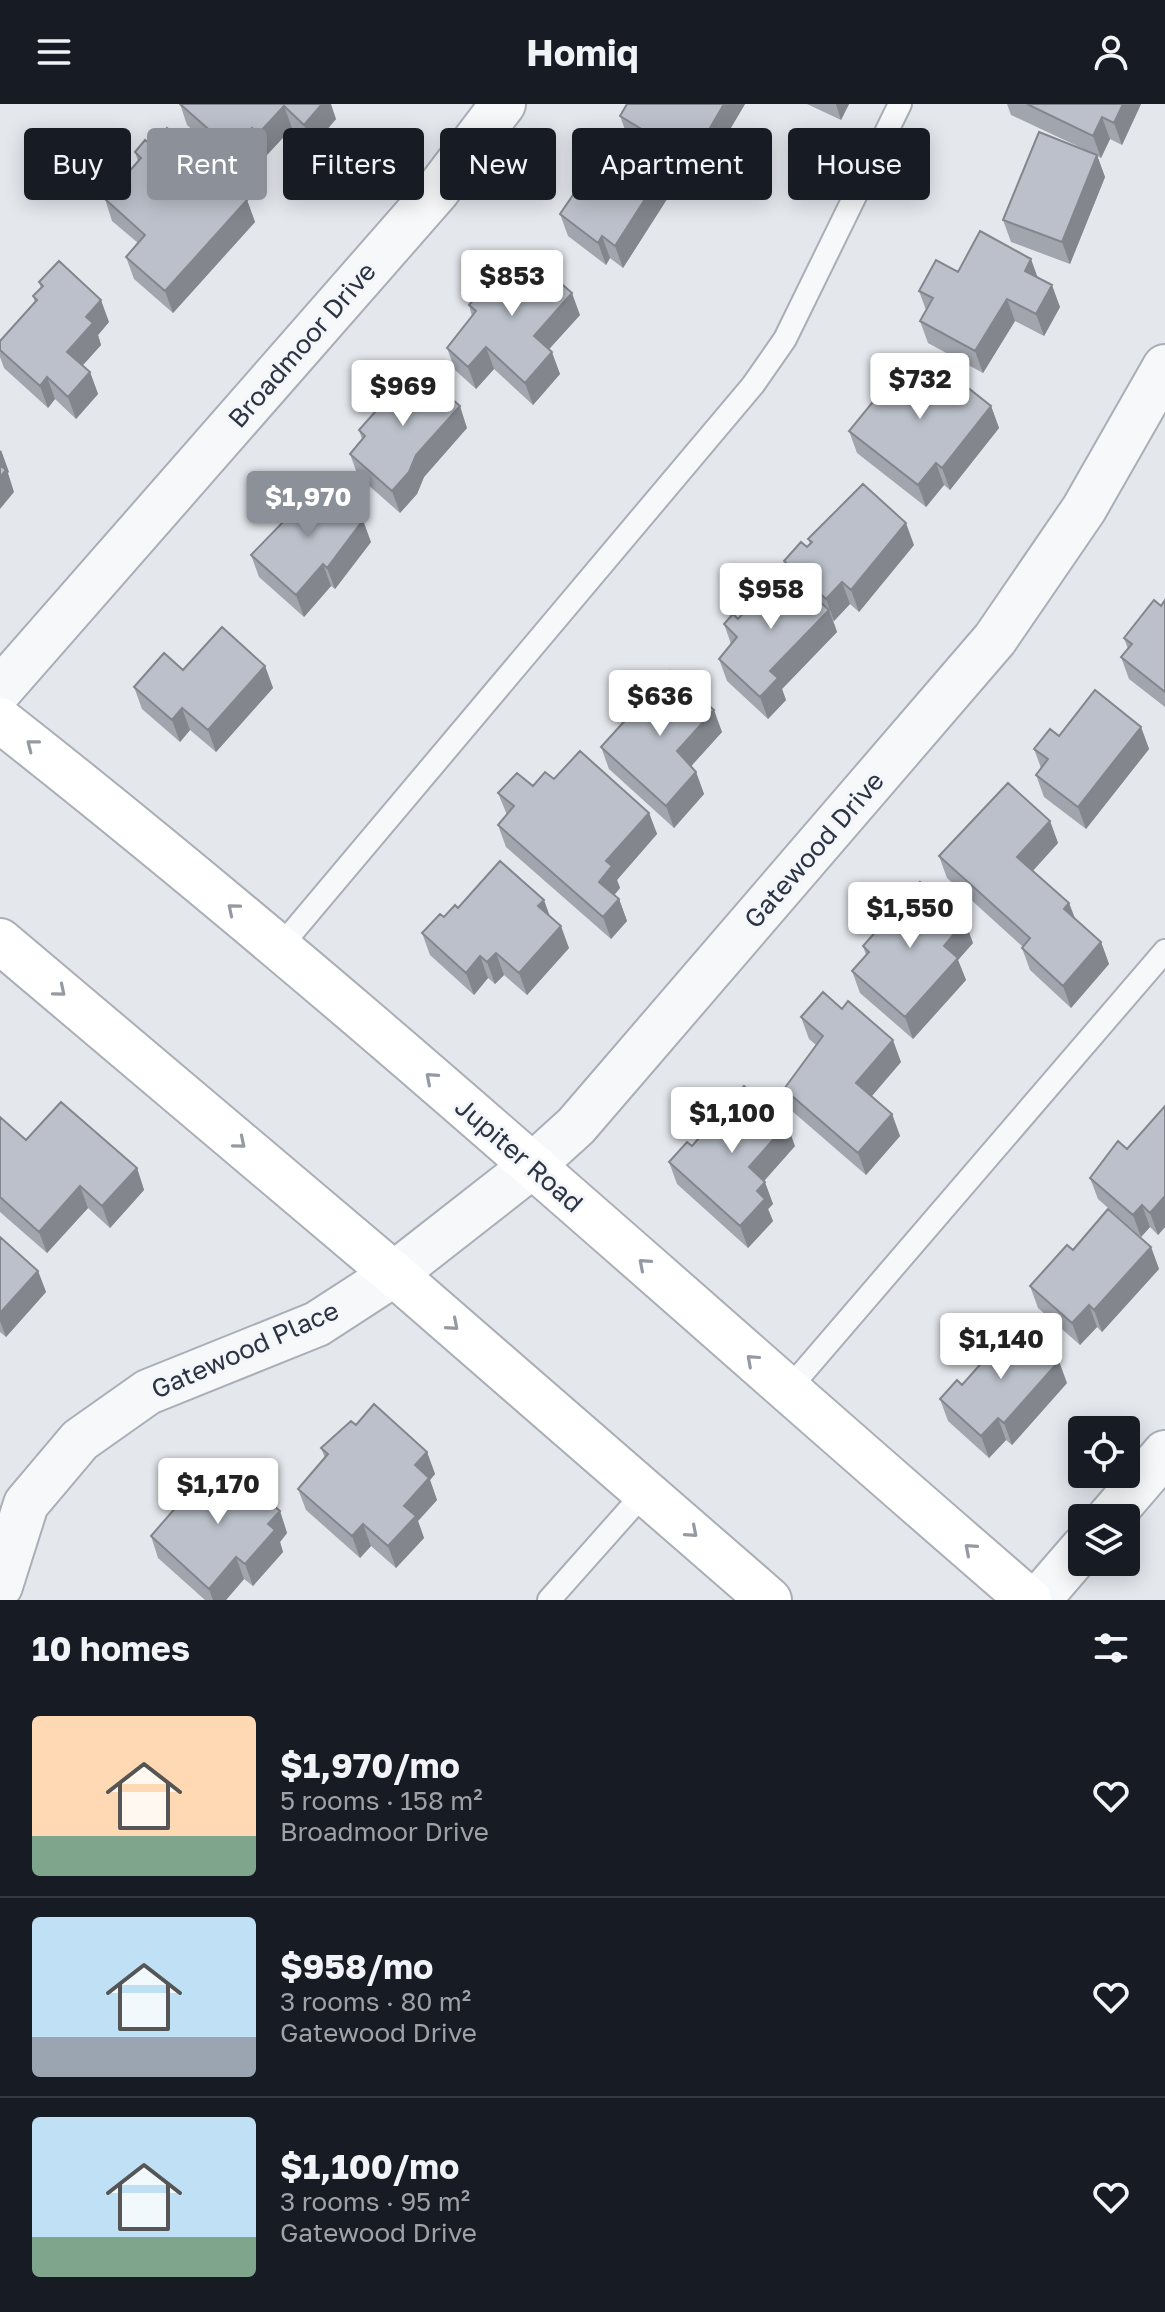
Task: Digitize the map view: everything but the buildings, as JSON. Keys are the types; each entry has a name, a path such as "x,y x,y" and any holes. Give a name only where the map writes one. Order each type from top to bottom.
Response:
{"main road":[{"name":"Jupiter Road","path":"0,720 135,826 280,947 1029,1600"},
{"path":"0,941 394,1274 769,1600"}],"street":[{"name":"Broadmoor Drive","path":"0,690 437,191 503,104"},
{"name":"Gatewood Drive","path":"394,1274 532,1166 576,1126 995,639 1084,509 1165,367"},
{"name":"Gatewood Place","path":"0,1586 26,1504 80,1440 148,1392 317,1324 394,1274"},
{"path":"1121,1504 1165,1453"},
{"path":"1038,1600 1068,1565"}],"lane":[{"path":"280,947 753,385 785,339 900,104"},
{"path":"787,1391 1165,951"},
{"path":"549,1600 645,1492"}]}
